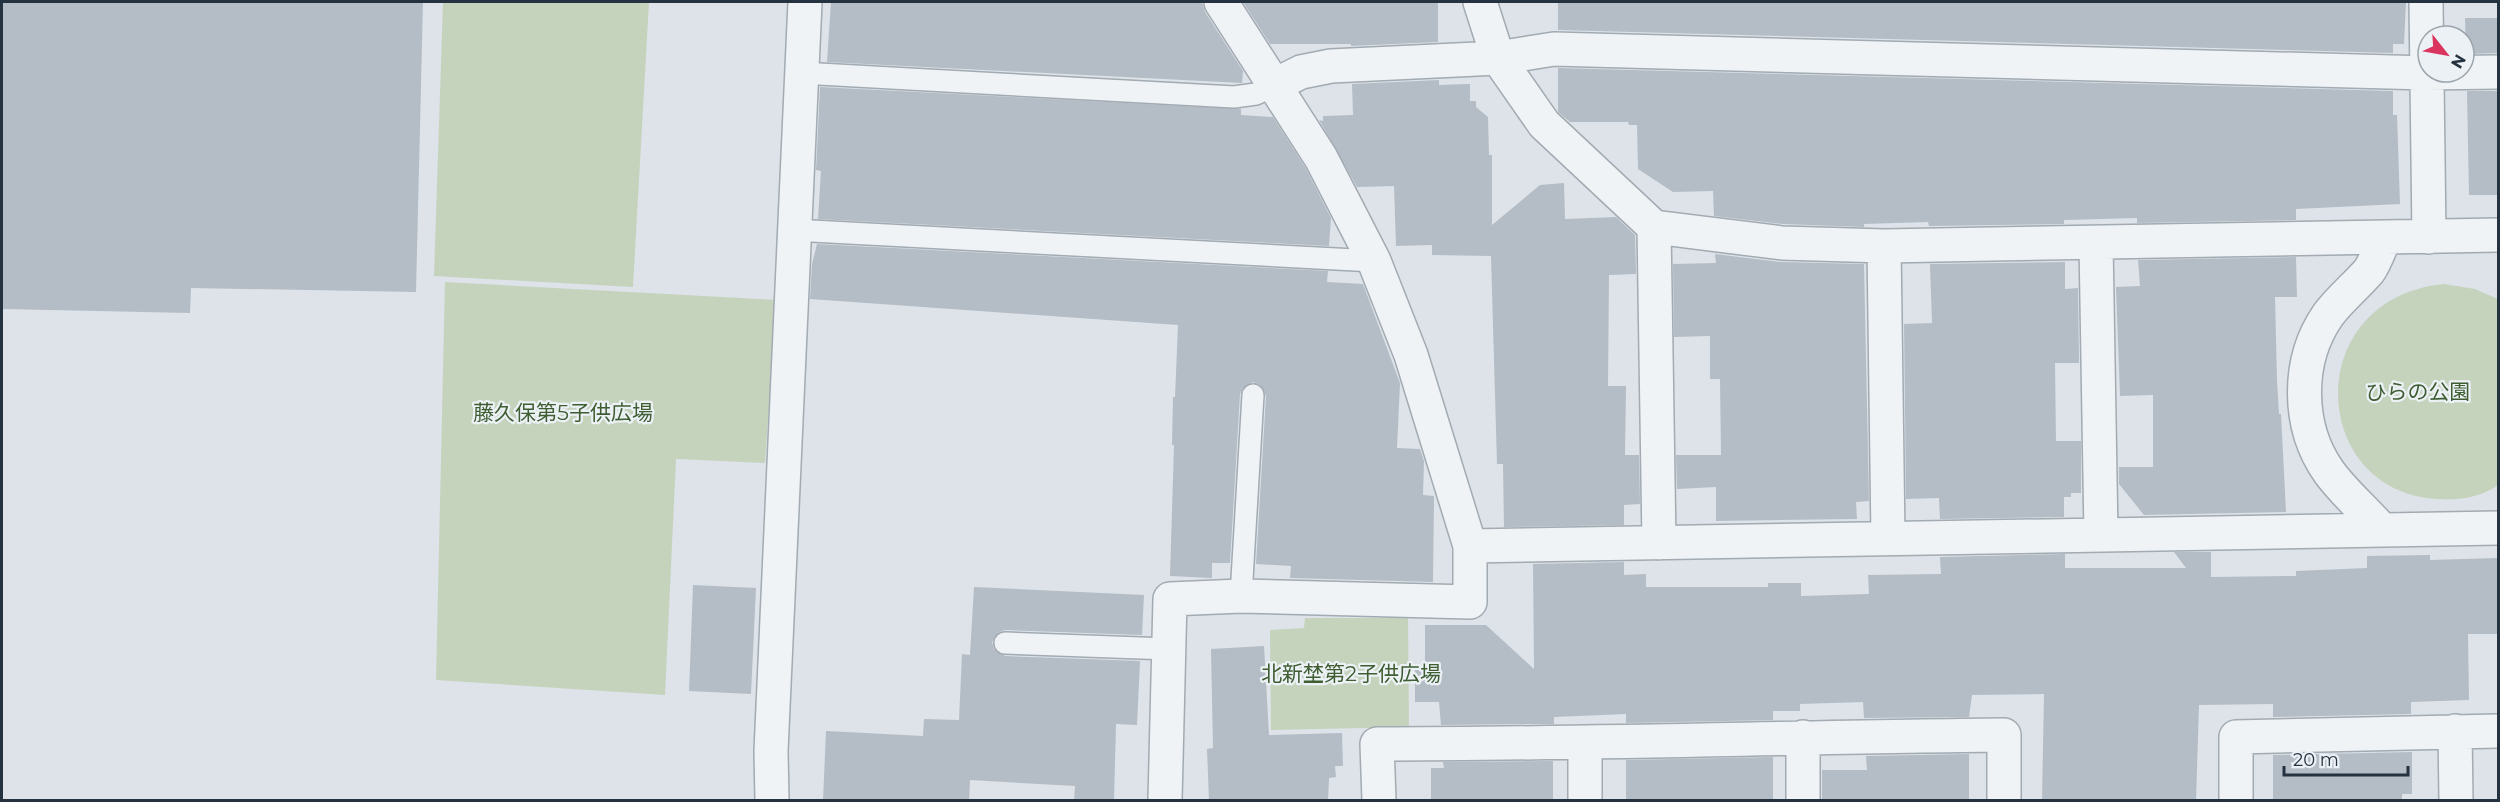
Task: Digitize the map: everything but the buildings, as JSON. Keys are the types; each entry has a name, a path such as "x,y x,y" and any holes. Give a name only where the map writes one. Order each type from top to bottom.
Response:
{"street":[{"path":"772,801 771,751 805,2"},
{"path":"1165,801 1170,599 1241,596 1470,602 1470,546 1411,355 1374,261 1321,158 1221,2"},
{"path":"1479,2 1498,58 1544,124 1654,227 1782,243 1884,246 2498,236"},
{"path":"2426,2 2426,24"},
{"path":"1275,85 1301,72 1331,66 1498,58 1554,50 2416,73"},
{"path":"2476,72 2499,72"},
{"path":"2427,84 2429,237"},
{"path":"1654,227 1659,543"},
{"path":"2382,530 2341,487 2319,454 2311,435 2305,405 2305,382 2308,361 2328,315 2370,269 2385,237"},
{"path":"2096,243 2101,535"},
{"path":"1884,246 1888,538"},
{"path":"1470,546 2499,528"},
{"path":"2455,731 2456,801"},
{"path":"2236,801 2236,737 2499,731"},
{"path":"1379,801 1377,744 1585,744 1803,737 2004,735 2004,801"},
{"path":"1803,737 1803,801"},
{"path":"1585,744 1586,801"}],"lane":[{"path":"801,73 1234,97 1256,94 1275,85"},
{"path":"793,230 1374,261"},
{"path":"1241,596 1253,395"},
{"path":"1005,643 1169,649"}],"green space":[{"path":"443,2 649,2 633,287 434,276"},
{"name":"藤久保第5子供広場","path":"445,282 776,300 765,463 676,459 665,695 436,680"},
{"name":"ひらの公園","path":"2444,284 2475,289 2498,299 2498,485 2477,495 2453,499 2437,499 2394,488 2363,464 2345,432 2338,394 2344,356 2364,323 2397,297"},
{"name":"北新埜第2子供広場","path":"1305,618 1408,618 1409,727 1271,730 1270,630 1304,628"}]}
